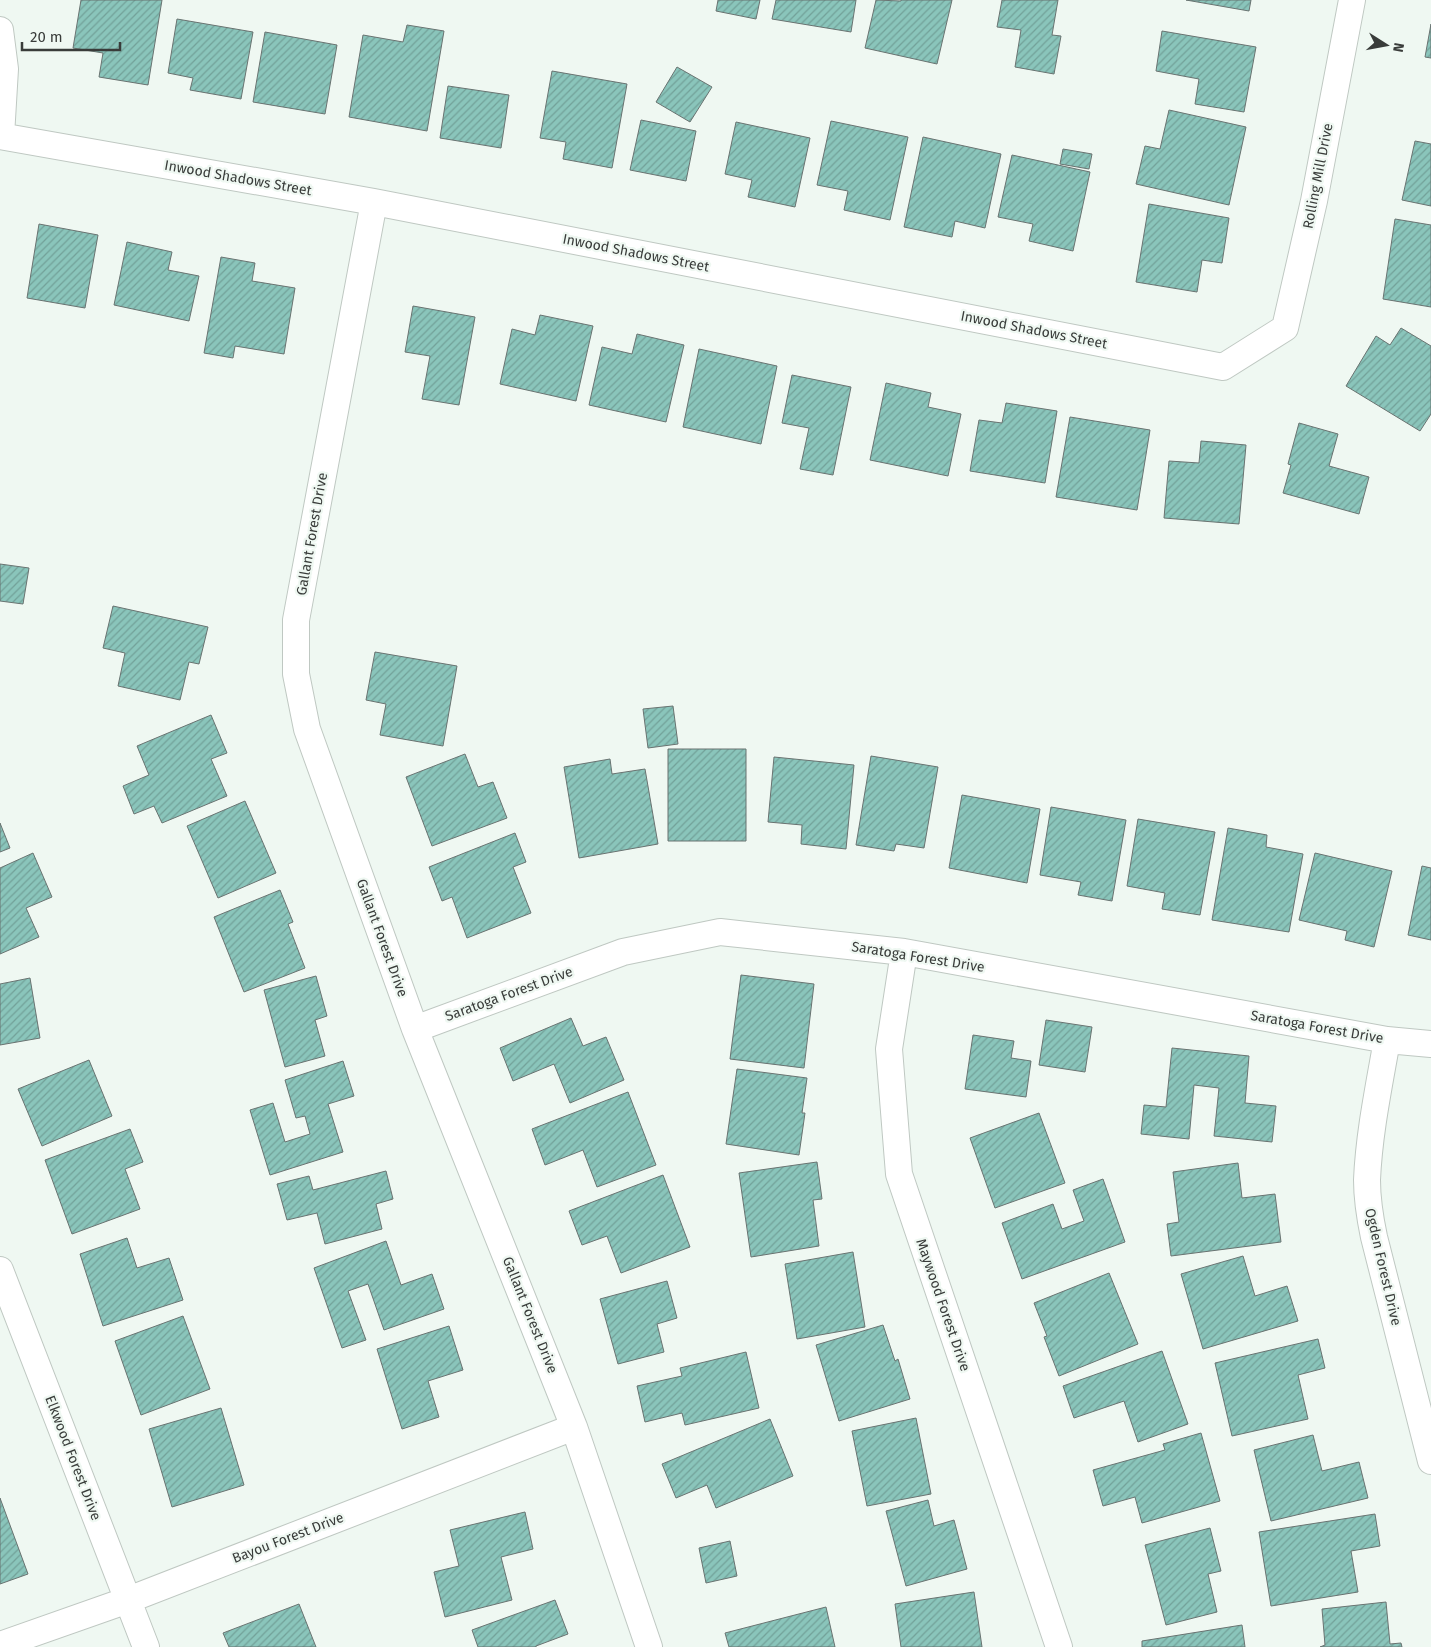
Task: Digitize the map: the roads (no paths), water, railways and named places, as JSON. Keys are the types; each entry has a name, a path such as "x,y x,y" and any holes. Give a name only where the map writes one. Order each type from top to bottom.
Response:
{"street":[{"name":"Rolling Mill Drive","path":"1264,341 1285,328 1314,201 1352,0"},
{"path":"0,30 5,69 0,136"},
{"name":"Inwood Shadows Street","path":"0,136 374,202 1223,366 1264,341"},
{"name":"Gallant Forest Drive","path":"374,202 296,620 296,674 306,729 415,1029 574,1427 649,1647"},
{"name":"Saratoga Forest Drive","path":"415,1029 623,952 720,932 904,952 1387,1040 1431,1044"},
{"name":"Maywood Forest Drive","path":"904,952 889,1049 899,1174 1059,1647"},
{"name":"Ogden Forest Drive","path":"1387,1040 1372,1125 1367,1181 1368,1209 1431,1461"},
{"name":"Elkwood Forest Drive","path":"0,1270 146,1647"},
{"name":"Bayou Forest Drive","path":"0,1645 128,1600 574,1427"}]}
